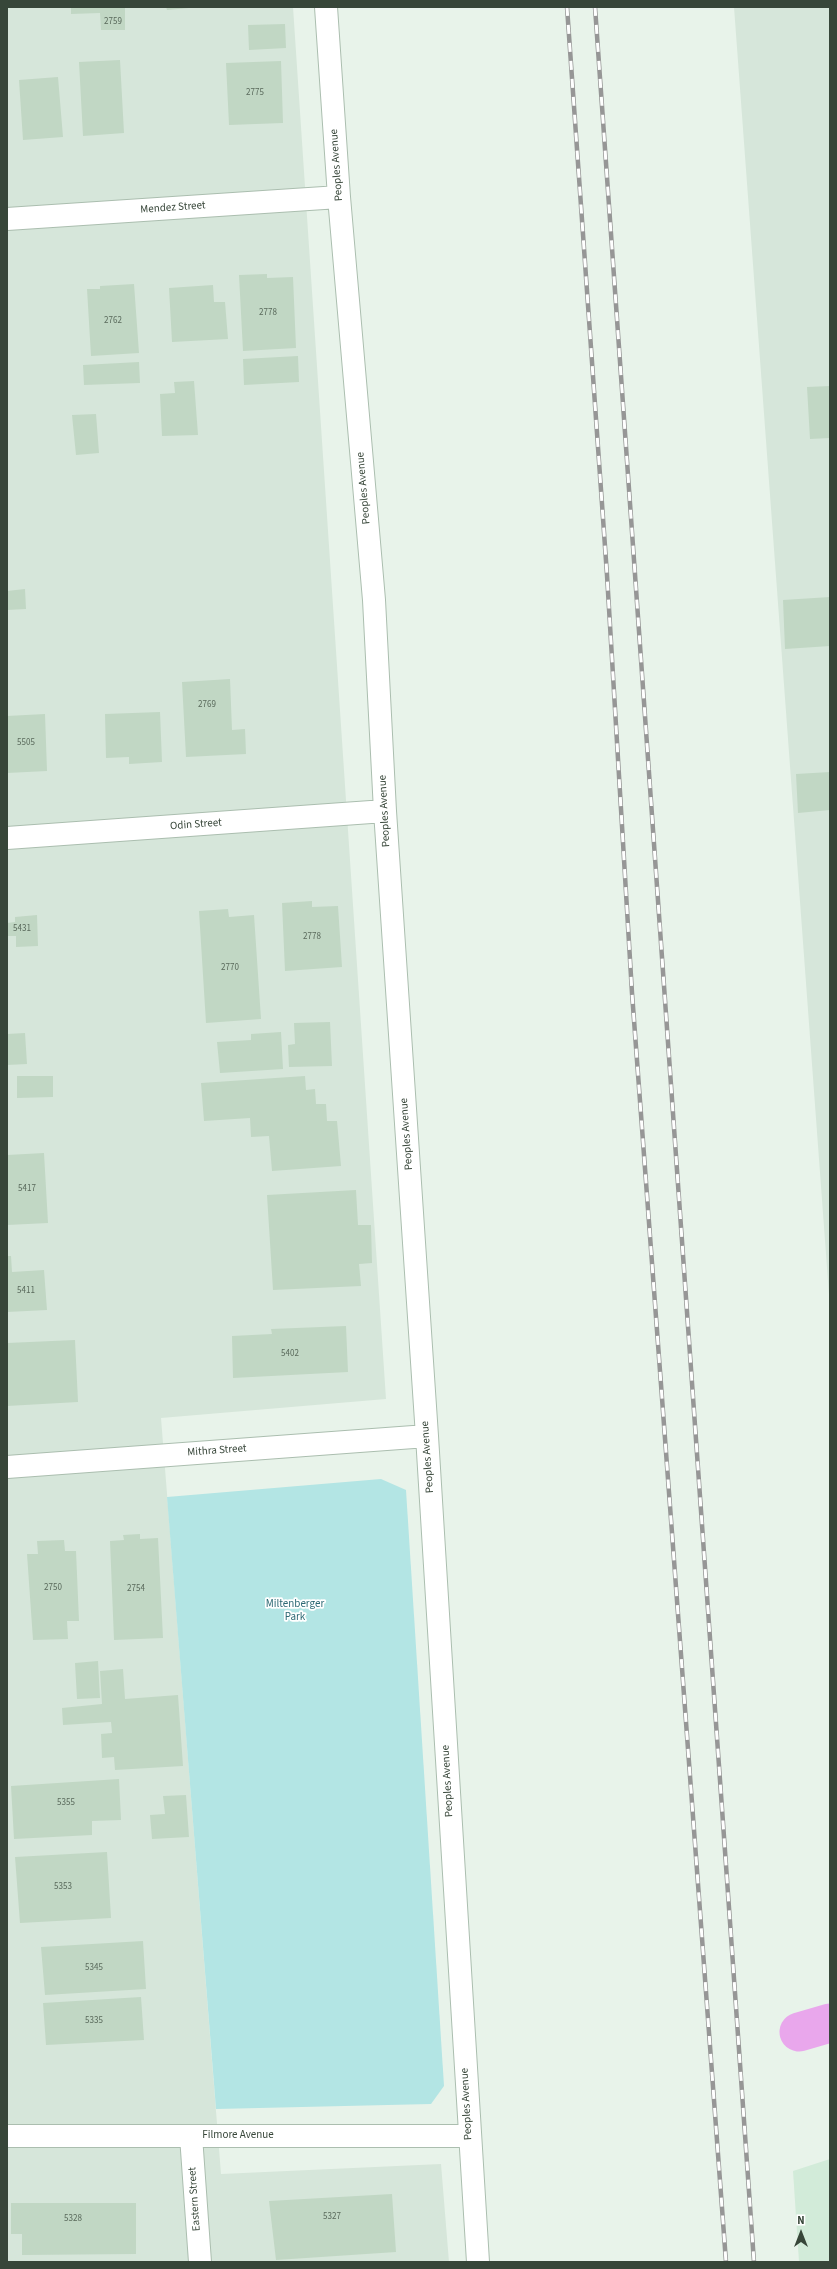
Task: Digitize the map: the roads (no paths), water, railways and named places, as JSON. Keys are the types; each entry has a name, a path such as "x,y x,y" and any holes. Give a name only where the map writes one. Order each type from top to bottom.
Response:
{"street":[{"name":"Peoples Avenue","path":"326,7 340,196 374,600 385,812 427,1436 469,2136 478,2262"},
{"name":"Mendez Street","path":"7,219 340,196"},
{"name":"Odin Street","path":"7,838 385,812"},
{"name":"Mithra Street","path":"7,1467 427,1436"},
{"name":"Filmore Avenue","path":"7,2136 469,2136"},
{"name":"Eastern Street","path":"191,2136 200,2262"}],"waterway":[{"path":"799,2032 830,2023"}],"railway":[{"path":"567,7 607,575 632,993 726,2262"},
{"path":"595,7 754,2262"}],"park label":[{"name":"Miltenberger Park","path":"295,1611"}]}
